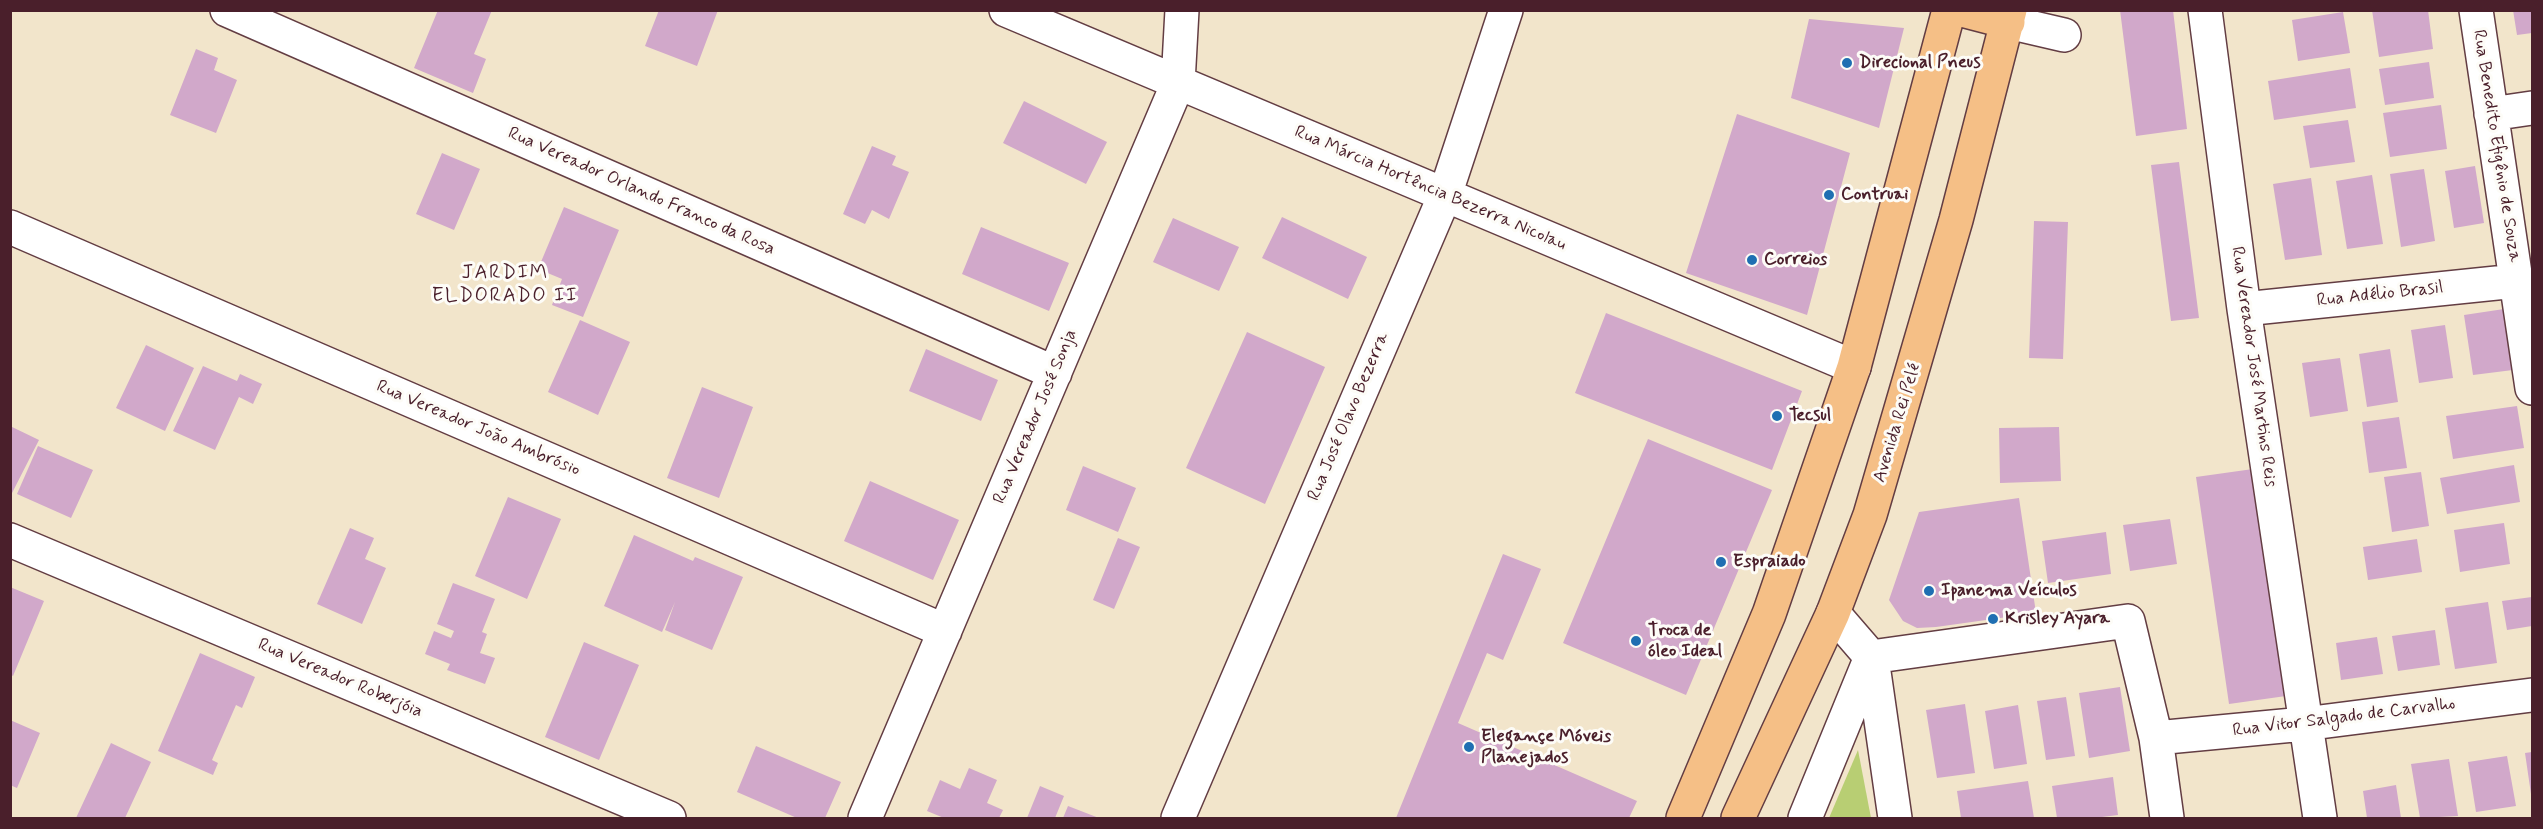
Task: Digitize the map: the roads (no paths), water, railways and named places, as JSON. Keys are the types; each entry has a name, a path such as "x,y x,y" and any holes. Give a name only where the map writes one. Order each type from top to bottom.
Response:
{"main road":[{"path":"1683,819 1769,614 1854,368 1950,10"},
{"path":"1962,10 2009,16"},
{"name":"Avenida Rei Pelé","path":"1738,819 1833,613 1870,515 1914,371 2009,16"}],"street":[{"name":"Rua Vereador Orlando Franco da Rosa","path":"227,10 1055,373"},
{"name":"Rua Márcia Hortência Bezerra Nicolau","path":"1006,10 1854,368"},
{"name":"Rua Vereador José Sonja","path":"866,819 1178,83 1182,10"},
{"name":"Rua José Olavo Bezerra","path":"1178,819 1444,195 1506,10"},
{"name":"Rua Vereador José Martins Reis","path":"2205,10 2244,309 2304,724 2320,819"},
{"name":"Rua Benedito Efigênio de Souza","path":"2476,10 2532,388"},
{"path":"2009,16 2064,35"},
{"path":"2491,114 2532,108"},
{"name":"Rua Vereador João Ambrósio","path":"10,227 945,631"},
{"name":"Rua Adélio Brasil","path":"2244,309 2516,281"},
{"name":"Rua Vereador Roberjóia","path":"10,540 669,819"},
{"path":"1833,613 1871,657 1895,819"},
{"path":"1871,657 2128,621 2156,738 2167,819"},
{"path":"1804,819 1871,657"},
{"name":"Rua Vitor Salgado de Carvalho","path":"2156,738 2304,724 2532,695"}],"place":[{"name":"Direcional Pneus","path":"1847,63"},
{"name":"Contruai","path":"1829,195"},
{"name":"Correios","path":"1752,260"},
{"name":"Tecsul","path":"1777,416"},
{"name":"Espraiado","path":"1721,562"},
{"name":"Ipanema Veículos","path":"1929,591"},
{"name":"Krisley Ayara","path":"1993,619"},
{"name":"Troca de óleo Ideal","path":"1636,641"},
{"name":"Elegançe Móveis Planejados","path":"1469,747"}],"district":[{"name":"JARDIM ELDORADO II","path":"505,286"}]}
